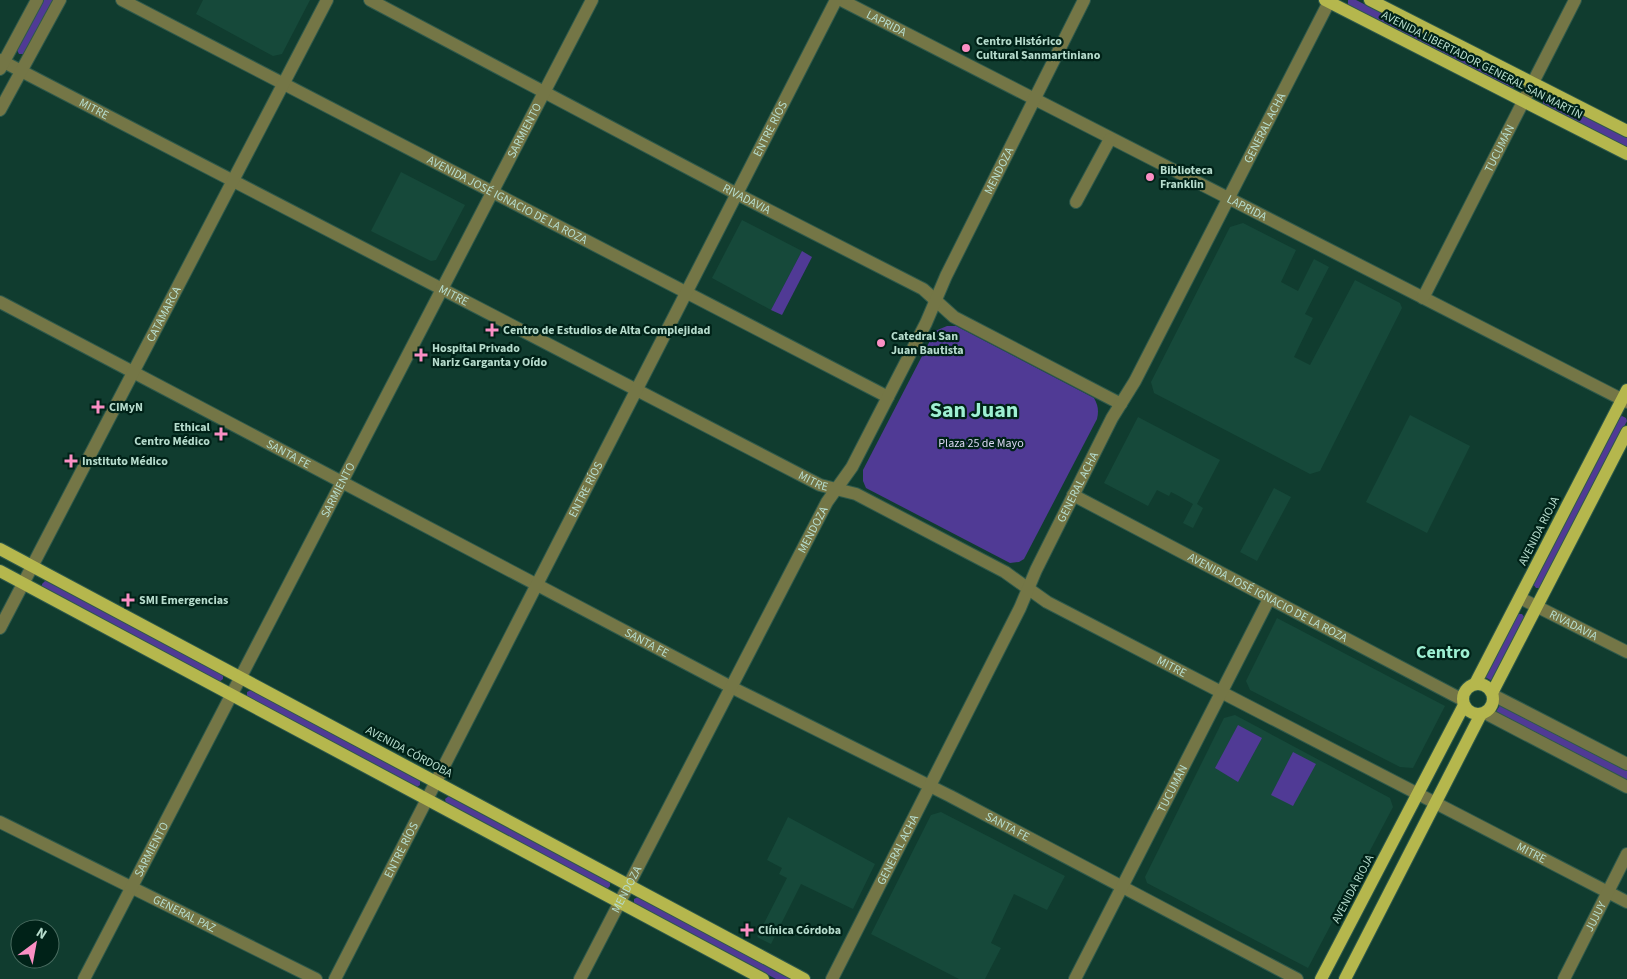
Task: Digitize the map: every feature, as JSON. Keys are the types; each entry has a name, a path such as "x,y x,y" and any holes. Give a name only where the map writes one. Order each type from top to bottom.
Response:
{"main road":[{"name":"AVENIDA LIBERTADOR GENERAL SAN MARTÍN","path":"1370,0 1627,131"},
{"name":"AVENIDA LIBERTADOR GENERAL SAN MARTÍN","path":"1328,1 1627,154"},
{"name":"AVENIDA RIOJA","path":"1475,684 1625,397"},
{"path":"1345,979 1483,713 1491,707 1492,694 1627,432"},
{"name":"AVENIDA CÓRDOBA","path":"0,549 804,979"},
{"path":"0,571 763,979"},
{"path":"1483,713 1472,713 1464,702 1465,691 1475,684 1484,685 1488,687 1492,694"},
{"name":"AVENIDA RIOJA","path":"1321,979 1464,702"}],"street":[{"path":"1,63 37,0"},
{"path":"0,110 60,0"},
{"name":"CATAMARCA","path":"0,628 327,0"},
{"name":"RIVADAVIA","path":"370,0 737,194 923,289 954,317 1121,404"},
{"name":"SARMIENTO","path":"84,979 230,694 592,0"},
{"name":"ENTRE RÍOS","path":"335,979 437,783 836,0"},
{"name":"LAPRIDA","path":"841,0 1423,298 1625,397"},
{"name":"MENDOZA","path":"580,979 827,502 852,467 926,323 946,276 1084,0"},
{"name":"TUCUMÁN","path":"1423,298 1576,0"},
{"name":"AVENIDA JOSÉ IGNACIO DE LA ROZA","path":"122,1 888,397"},
{"name":"GENERAL ACHA","path":"832,979 1020,608 1028,588 1112,418 1135,381 1328,1"},
{"name":"MITRE","path":"1,63 21,71 233,180 820,485 856,494 1006,572 1047,602 1627,902"},
{"path":"1076,202 1110,139"},
{"name":"SANTA FE","path":"0,302 731,687 930,786 1297,979"},
{"name":"AVENIDA JOSÉ IGNACIO DE LA ROZA","path":"1073,496 1464,702"},
{"name":"TUCUMÁN","path":"1075,979 1269,598"},
{"name":"RIVADAVIA","path":"1520,598 1627,652"},
{"path":"1492,694 1627,764"},
{"path":"1483,713 1627,787"},
{"name":"GENERAL PAZ","path":"0,822 316,979"},
{"name":"JUJUY","path":"1564,979 1627,854"}],"shaded area":[{"path":"203,0 310,0 282,54 273,56 196,14"},
{"path":"401,172 465,205 436,260 431,261 371,231"},
{"path":"742,220 802,251 771,310 712,278"},
{"path":"1243,223 1296,250 1281,282 1298,291 1314,259 1329,267 1305,314 1313,318 1294,357 1310,365 1355,280 1400,303 1402,308 1320,471 1310,474 1154,393 1151,382 1230,227"},
{"path":"1410,415 1470,446 1427,533 1366,502"},
{"path":"1138,417 1220,460 1197,504 1203,508 1193,528 1183,523 1193,504 1177,495 1171,492 1169,496 1157,490 1148,506 1104,483"},
{"path":"1274,488 1291,497 1257,561 1240,552"},
{"path":"1277,618 1445,706 1413,768 1400,767 1250,690 1246,681"},
{"path":"1235,715 1390,798 1393,807 1308,968 1147,883 1145,877 1224,718"},
{"path":"941,812 1065,876 1047,910 1014,894 991,943 1001,948 985,979 959,979 871,934 931,815"},
{"path":"788,817 875,864 853,909 801,884 771,944 757,937 787,878 779,874 782,868 767,860"}],"green space":[{"path":"44,0 53,0 24,54 19,54 17,50"},
{"path":"1348,0 1356,0 1516,81 1515,86 1512,88 1348,5"},
{"path":"1546,96 1627,138 1627,147 1543,104 1543,99"},
{"path":"802,251 812,257 782,315 771,310"},
{"name":"Plaza 25 de Mayo","path":"947,326 956,326 1094,398 1097,406 1097,419 1024,559 1019,562 1010,563 866,488 863,481 863,470 935,331"},
{"path":"1622,416 1627,421 1540,588 1536,588 1533,584"},
{"path":"46,580 223,675 223,679 219,682 42,587"},
{"path":"1518,614 1522,614 1525,618 1492,681 1485,677"},
{"path":"251,690 420,781 420,785 417,787 247,697 247,692"},
{"path":"1500,705 1627,771 1627,780 1496,712"},
{"path":"1238,725 1262,738 1238,782 1215,768"},
{"path":"1293,752 1316,764 1293,806 1271,795"},
{"path":"449,796 610,882 610,886 607,889 446,803 445,799"},
{"path":"638,897 793,979 776,979 634,904 634,899"}],"place":[{"name":"Centro Histórico Cultural Sanmartiniano","path":"966,48"},
{"name":"Biblioteca Franklin","path":"1150,177"},
{"name":"Centro de Estudios de Alta Complejidad","path":"492,330"},
{"name":"Catedral San Juan Bautista","path":"881,343"},
{"name":"Hospital Privado Nariz Garganta y Oído","path":"421,355"},
{"name":"CIMyN","path":"98,407"},
{"name":"Ethical Centro Médico","path":"221,434"},
{"name":"Instituto Médico","path":"71,461"},
{"name":"SMI Emergencias","path":"128,600"},
{"name":"Clínica Córdoba","path":"747,930"}],"district":[{"name":"San Juan","path":"974,410"},
{"name":"Centro","path":"1443,652"}]}
